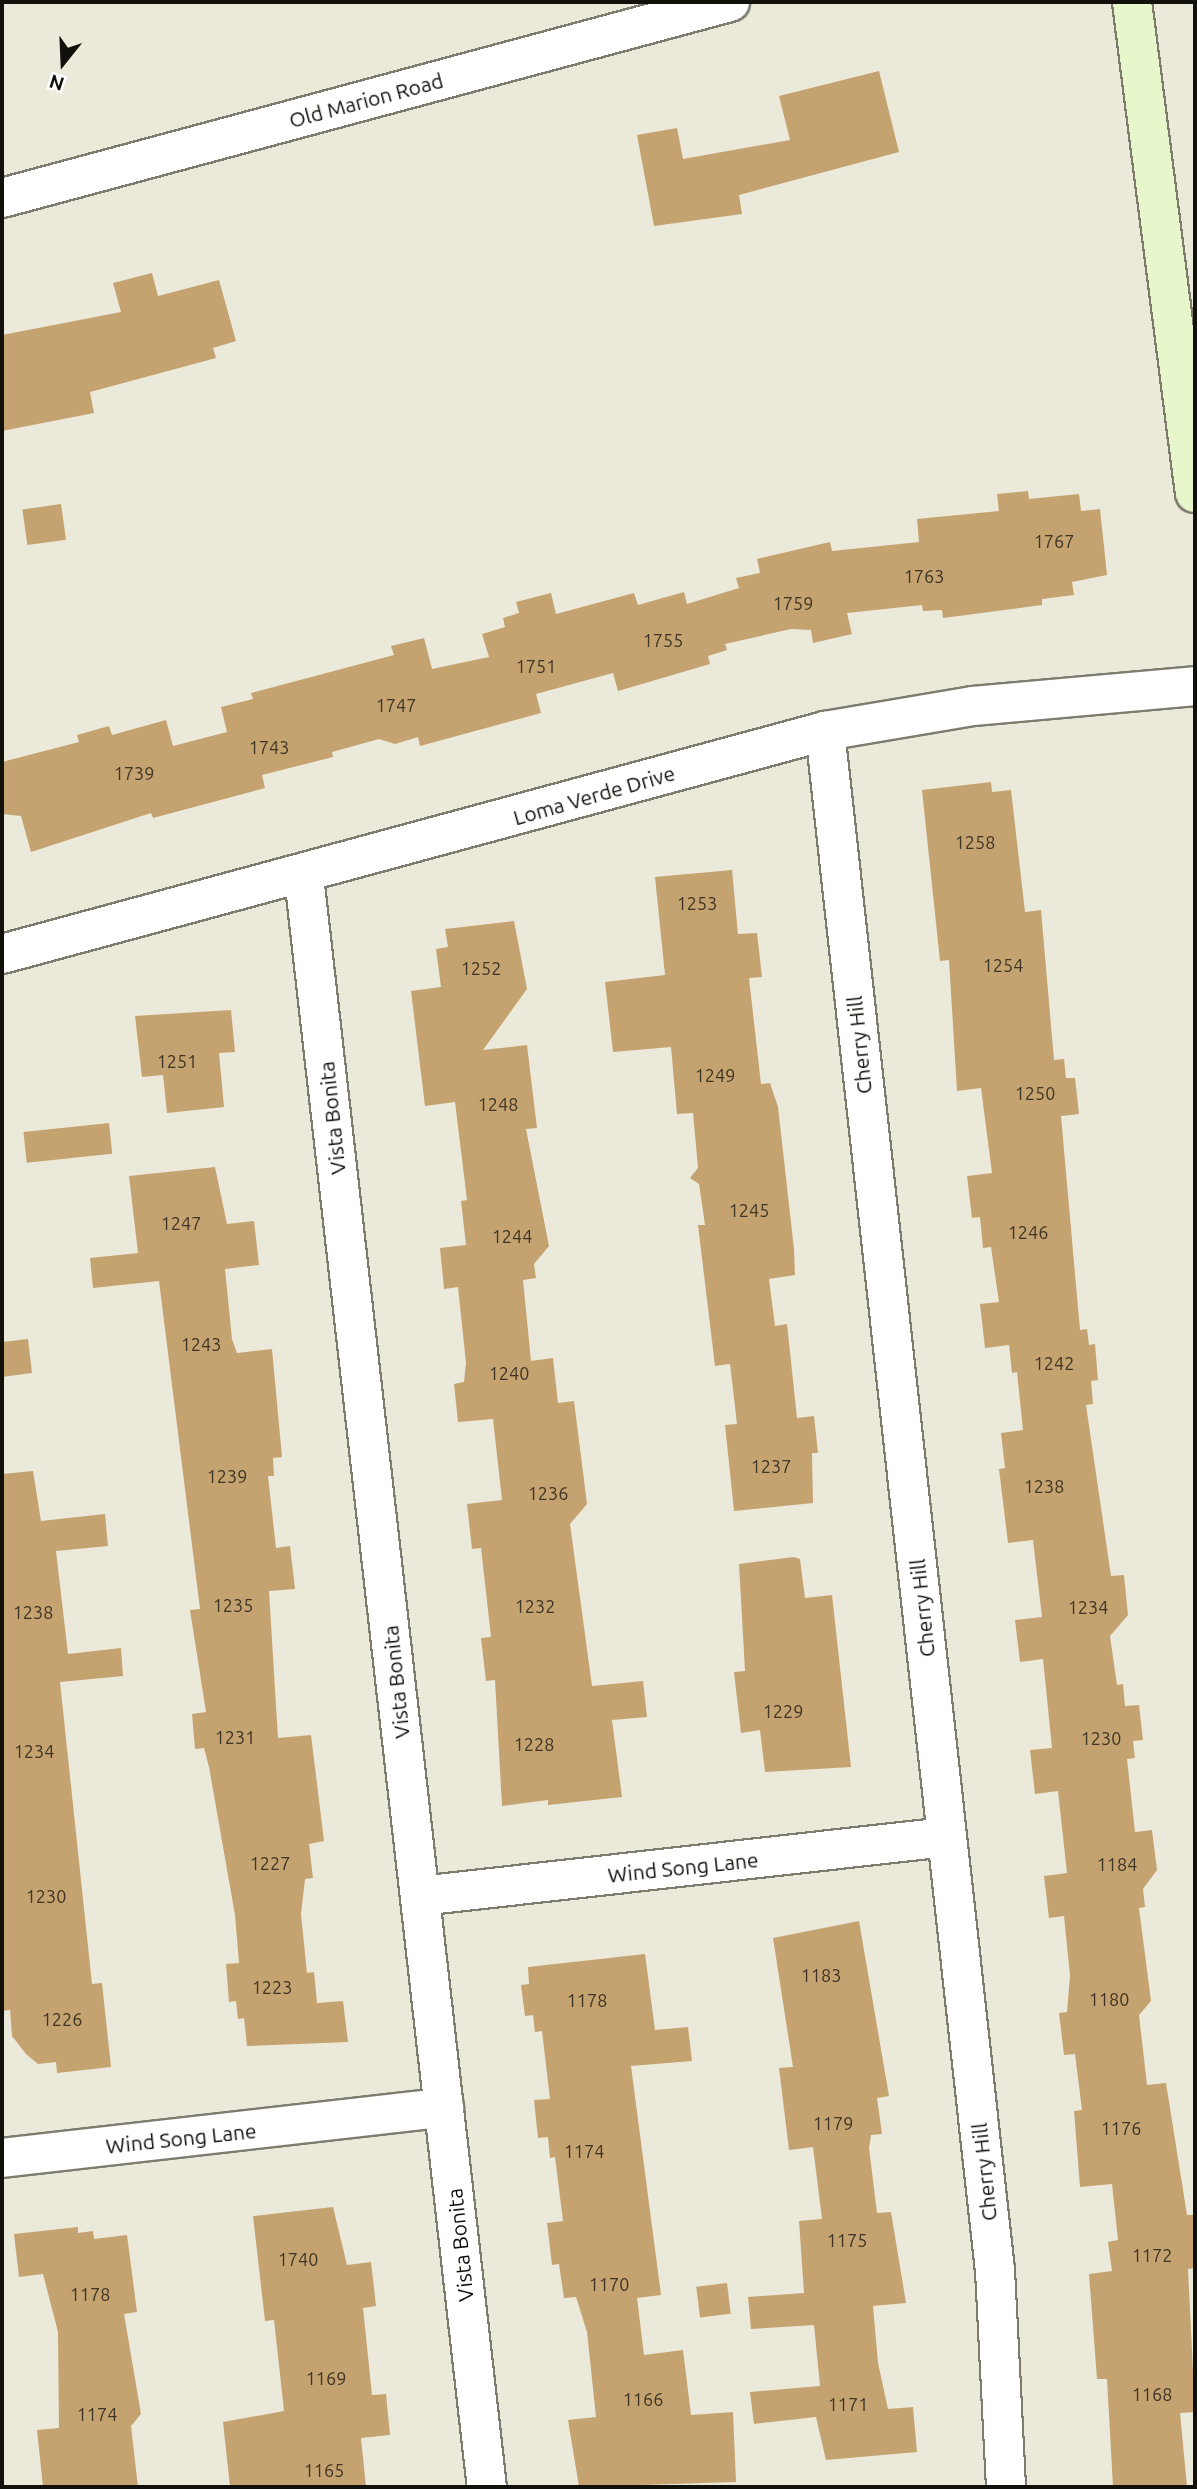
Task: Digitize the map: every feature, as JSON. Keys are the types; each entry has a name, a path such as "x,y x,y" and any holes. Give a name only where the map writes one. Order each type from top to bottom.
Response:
{"main road":[{"path":"1132,2 1195,494"}],"street":[{"name":"Old Marion Road","path":"2,198 730,2"},
{"name":"Loma Verde Drive","path":"2,954 304,877 825,730 973,706 1195,686"},
{"name":"Cherry Hill","path":"825,730 995,2270 1006,2487"},
{"name":"Vista Bonita","path":"304,877 487,2487"},
{"name":"Wind Song Lane","path":"420,1896 946,1837"},
{"name":"Wind Song Lane","path":"2,2158 444,2108"}],"building":[{"path":"879,71 899,152 739,195 742,214 654,226 637,135 677,128 683,159 790,140 779,96"},
{"path":"152,273 158,296 219,280 236,341 213,348 216,358 90,392 94,413 2,431 2,335 121,312 113,283"},
{"path":"1028,491 1029,499 1079,494 1081,511 1100,509 1107,575 1072,582 1074,595 1042,599 1042,605 943,618 942,610 923,611 922,605 847,613 852,634 813,643 811,630 791,629 725,644 727,650 708,656 710,664 618,691 613,673 536,694 541,713 420,746 418,737 395,744 379,739 332,752 333,757 262,775 265,788 153,818 151,813 31,852 21,816 2,814 2,762 79,742 77,735 109,726 112,735 166,720 173,746 227,732 221,707 253,699 251,693 394,655 391,646 424,638 432,669 489,657 482,634 505,627 503,618 519,613 516,602 551,593 556,614 634,593 638,605 684,592 687,604 739,588 736,578 760,573 757,559 830,542 832,551 919,542 917,519 999,511 997,494"},
{"path":"61,504 66,540 27,545 22,509"},
{"path":"991,782 992,792 1011,790 1025,912 1041,910 1054,1060 1064,1059 1066,1078 1075,1078 1079,1114 1061,1116 1080,1330 1087,1329 1089,1345 1095,1344 1098,1380 1091,1381 1093,1404 1086,1405 1111,1576 1124,1575 1128,1615 1110,1636 1117,1685 1123,1684 1125,1706 1139,1705 1143,1740 1133,1741 1135,1758 1127,1759 1135,1832 1152,1830 1157,1870 1143,1889 1145,1907 1139,1908 1151,2001 1139,2015 1147,2085 1166,2083 1187,2215 1195,2215 1195,2268 1188,2269 1195,2412 1180,2413 1187,2487 1113,2487 1107,2379 1097,2379 1089,2274 1112,2271 1108,2242 1118,2240 1112,2184 1080,2187 1074,2111 1082,2110 1075,2054 1064,2055 1059,2013 1067,2012 1070,1976 1064,1916 1049,1918 1044,1876 1067,1873 1058,1791 1035,1794 1030,1750 1052,1748 1043,1659 1020,1662 1015,1620 1042,1617 1033,1540 1008,1543 999,1469 1005,1468 1001,1433 1023,1430 1017,1372 1012,1373 1009,1345 985,1348 980,1304 999,1302 991,1247 983,1248 980,1217 972,1218 967,1176 992,1173 981,1088 957,1091 949,960 940,961 922,790"},
{"path":"732,870 738,934 757,933 762,977 749,978 761,1084 770,1083 778,1107 794,1249 795,1275 769,1279 775,1326 787,1324 797,1418 814,1416 818,1453 812,1453 813,1503 734,1511 725,1425 737,1424 730,1364 715,1366 698,1225 705,1225 699,1184 690,1178 698,1168 693,1113 677,1114 671,1047 613,1052 605,982 665,975 655,877"},
{"path":"514,921 527,989 483,1050 527,1045 537,1128 526,1129 549,1246 534,1264 536,1278 523,1280 531,1361 553,1358 558,1403 574,1401 587,1504 570,1524 592,1686 643,1681 647,1717 612,1720 622,1797 548,1805 548,1800 502,1806 495,1680 486,1681 481,1638 491,1637 481,1548 472,1549 467,1504 502,1500 493,1419 458,1422 454,1384 464,1382 466,1363 458,1287 444,1289 440,1248 466,1245 461,1201 467,1200 455,1102 425,1106 411,991 441,987 436,949 448,947 445,929"},
{"path":"231,1010 235,1052 219,1053 224,1107 167,1113 163,1075 142,1077 135,1016"},
{"path":"109,1123 112,1154 27,1163 23,1132"},
{"path":"215,1167 227,1224 254,1221 259,1265 225,1269 232,1339 237,1353 272,1349 282,1457 273,1458 274,1476 268,1476 276,1548 290,1546 295,1589 269,1591 278,1738 311,1735 324,1841 309,1844 313,1878 305,1879 301,1914 307,1973 314,1972 317,2003 343,2001 348,2042 247,2046 244,2018 238,2019 236,2001 229,2002 226,1964 239,1963 235,1915 209,1767 204,1748 195,1749 192,1714 206,1712 190,1610 200,1609 159,1281 93,1288 90,1258 138,1253 129,1176"},
{"path":"28,1339 32,1373 2,1377 2,1342"},
{"path":"33,1471 41,1521 105,1514 108,1546 56,1551 68,1654 121,1648 123,1676 60,1682 92,1984 102,1983 111,2067 57,2073 56,2062 38,2064 26,2054 12,2036 10,2010 2,2011 2,1474"},
{"path":"794,1557 800,1559 805,1598 832,1595 851,1767 765,1772 760,1730 741,1733 734,1672 745,1671 739,1564"},
{"path":"859,1921 889,2096 877,2098 882,2134 871,2135 869,2148 877,2213 891,2212 906,2303 873,2306 878,2363 888,2409 913,2407 917,2452 826,2460 816,2417 754,2424 750,2392 820,2386 814,2325 751,2329 748,2297 804,2293 799,2221 822,2219 813,2147 789,2150 779,2068 793,2067 773,1938"},
{"path":"645,1954 655,2030 688,2027 692,2061 631,2066 661,2295 637,2298 644,2355 683,2350 691,2415 733,2412 736,2482 579,2487 568,2420 596,2417 587,2332 576,2297 564,2298 559,2264 552,2265 547,2223 563,2221 555,2157 550,2158 548,2137 538,2138 534,2100 550,2099 542,2031 535,2032 533,2015 525,2016 521,1985 529,1984 528,1967"},
{"path":"333,2207 347,2265 371,2262 376,2306 363,2308 372,2395 386,2394 390,2435 361,2438 366,2487 230,2487 223,2422 284,2411 274,2320 265,2321 253,2216"},
{"path":"78,2227 78,2233 93,2231 94,2239 127,2235 137,2312 124,2314 141,2414 131,2426 138,2487 43,2487 37,2430 59,2428 58,2332 43,2274 19,2277 14,2234"},
{"path":"727,2283 731,2314 700,2318 696,2287"}]}
